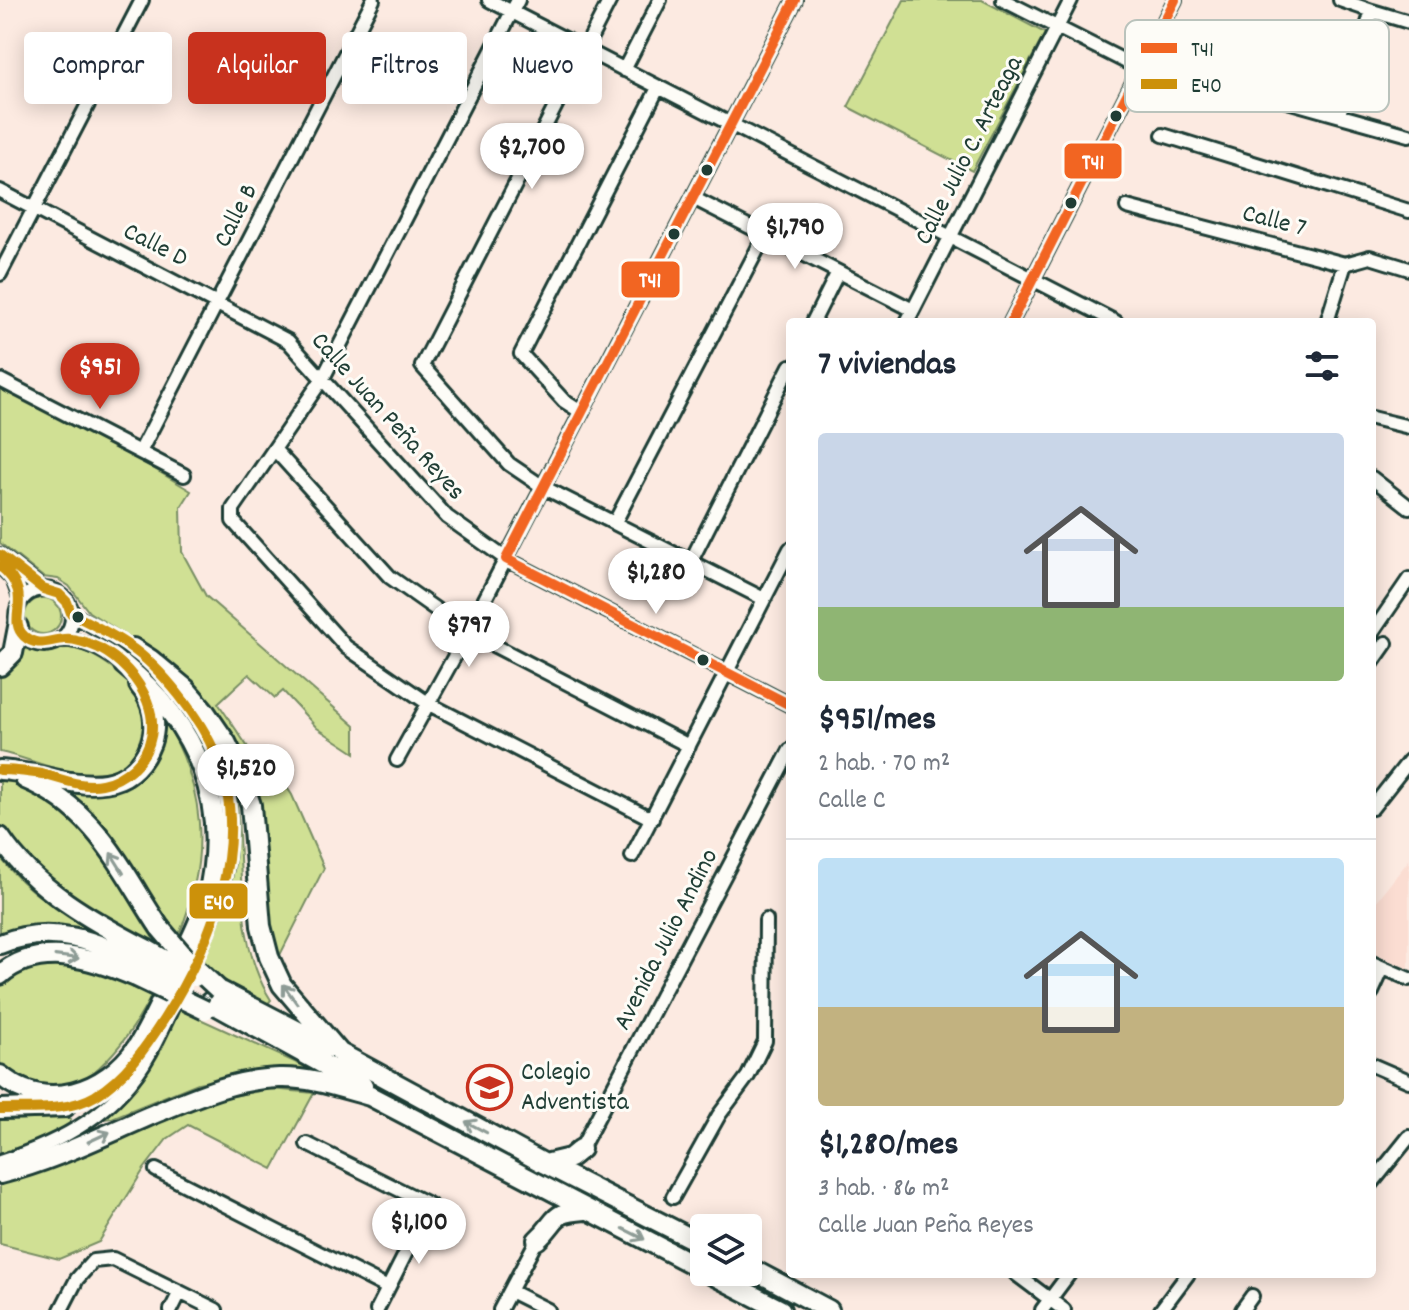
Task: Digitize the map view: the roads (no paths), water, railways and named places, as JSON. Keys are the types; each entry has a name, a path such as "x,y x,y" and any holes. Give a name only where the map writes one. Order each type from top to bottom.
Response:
{"highway":[{"path":"0,666 13,653 18,627"},
{"path":"133,648 186,689 226,742 251,805 261,926 269,957 282,985 336,1062 515,1172"},
{"path":"2,770 96,785 108,783 133,769 150,745 154,719 149,699 124,665"},
{"path":"0,1075 27,1092 47,1097 66,1096 96,1083 116,1069 137,1046 155,1013 207,901 215,833 205,775 192,744 169,708 124,665"},
{"path":"2,770 39,784 77,809 97,831 160,928 189,962 211,1000"},
{"path":"0,837 28,871 142,964 690,1238"},
{"path":"0,944 46,934 79,937 101,944 211,1000"},
{"path":"0,975 28,958 67,955 113,967 142,964"},
{"path":"0,1109 64,1107 102,1091 135,1063 175,1002"},
{"path":"0,1174 33,1165 198,1095 240,1083 278,1078 328,1084 370,1096 690,1263"},
{"path":"545,1164 570,1158 581,1149"},
{"path":"581,1149 581,1171 590,1187"},
{"path":"537,1240 544,1216 539,1185"},
{"path":"537,1240 562,1212 587,1210"},
{"path":"762,1274 829,1310"},
{"path":"735,1286 781,1310"},
{"path":"794,1291 843,1310"}],"street":[{"path":"0,274 142,0"},
{"name":"Calle B","path":"140,452 373,0"},
{"path":"489,0 515,6 556,32"},
{"path":"594,32 610,0"},
{"path":"624,70 660,0"},
{"path":"397,760 468,632 795,0"},
{"path":"1003,0 1125,62"},
{"name":"Calle Julio C. Arteaga","path":"910,316 1071,0"},
{"path":"1165,20 1175,0"},
{"path":"1340,0 1409,22"},
{"path":"515,6 323,378 236,505 233,521 346,647 429,704 652,819"},
{"path":"1369,20 1372,11"},
{"path":"602,59 1108,318"},
{"path":"581,412 564,401 521,354 658,88"},
{"path":"1013,318 1125,98"},
{"path":"557,104 422,366 509,464 543,487 764,599"},
{"path":"1331,112 1409,135"},
{"path":"1163,135 1409,211"},
{"name":"Calle D","path":"0,191 288,341"},
{"path":"693,198 838,272 910,316"},
{"name":"Calle 7","path":"1127,207 1345,264 1370,257 1409,269"},
{"path":"615,522 765,235"},
{"path":"1328,318 1345,264"},
{"path":"815,318 838,272"},
{"name":"Calle Juan Peña Reyes","path":"288,341 447,517 506,559 786,703"},
{"path":"691,561 786,374"},
{"path":"0,380 184,475"},
{"path":"1376,419 1409,427"},
{"path":"275,450 390,577 468,632 689,746"},
{"path":"1376,481 1409,507"},
{"path":"0,555 43,589 59,594 71,613 133,648 184,704 217,755 228,806 229,859 215,915 149,1055 127,1085 81,1127 40,1149 0,1162"},
{"path":"632,856 786,557"},
{"path":"0,566 13,579 21,601"},
{"path":"1376,627 1409,579"},
{"path":"43,589 31,592 21,601 16,613 18,627 26,638 48,644 60,639 68,630 71,613"},
{"path":"60,639 93,645 124,665"},
{"path":"1376,657 1386,643"},
{"name":"Avenida Julio Andino","path":"581,1149 786,758"},
{"path":"1376,803 1409,761"},
{"path":"673,1197 719,1115 748,1076 765,1041 766,920"},
{"path":"1377,966 1409,979"},
{"path":"1376,1067 1409,1081"},
{"path":"1376,1178 1409,1137"},
{"path":"307,1144 430,1205 377,1310"},
{"path":"156,1170 388,1288"},
{"path":"500,1310 537,1240"},
{"path":"61,1310 77,1279 93,1261 113,1259 216,1310"},
{"path":"1020,1278 1046,1305 1064,1310"},
{"path":"1046,1305 1066,1278"},
{"path":"1161,1310 1185,1278"},
{"path":"510,1291 548,1310"},
{"path":"171,1310 180,1292"},
{"path":"1242,1310 1252,1296"}],"place":[{"name":"Colegio Adventista","path":"490,1088"}]}
